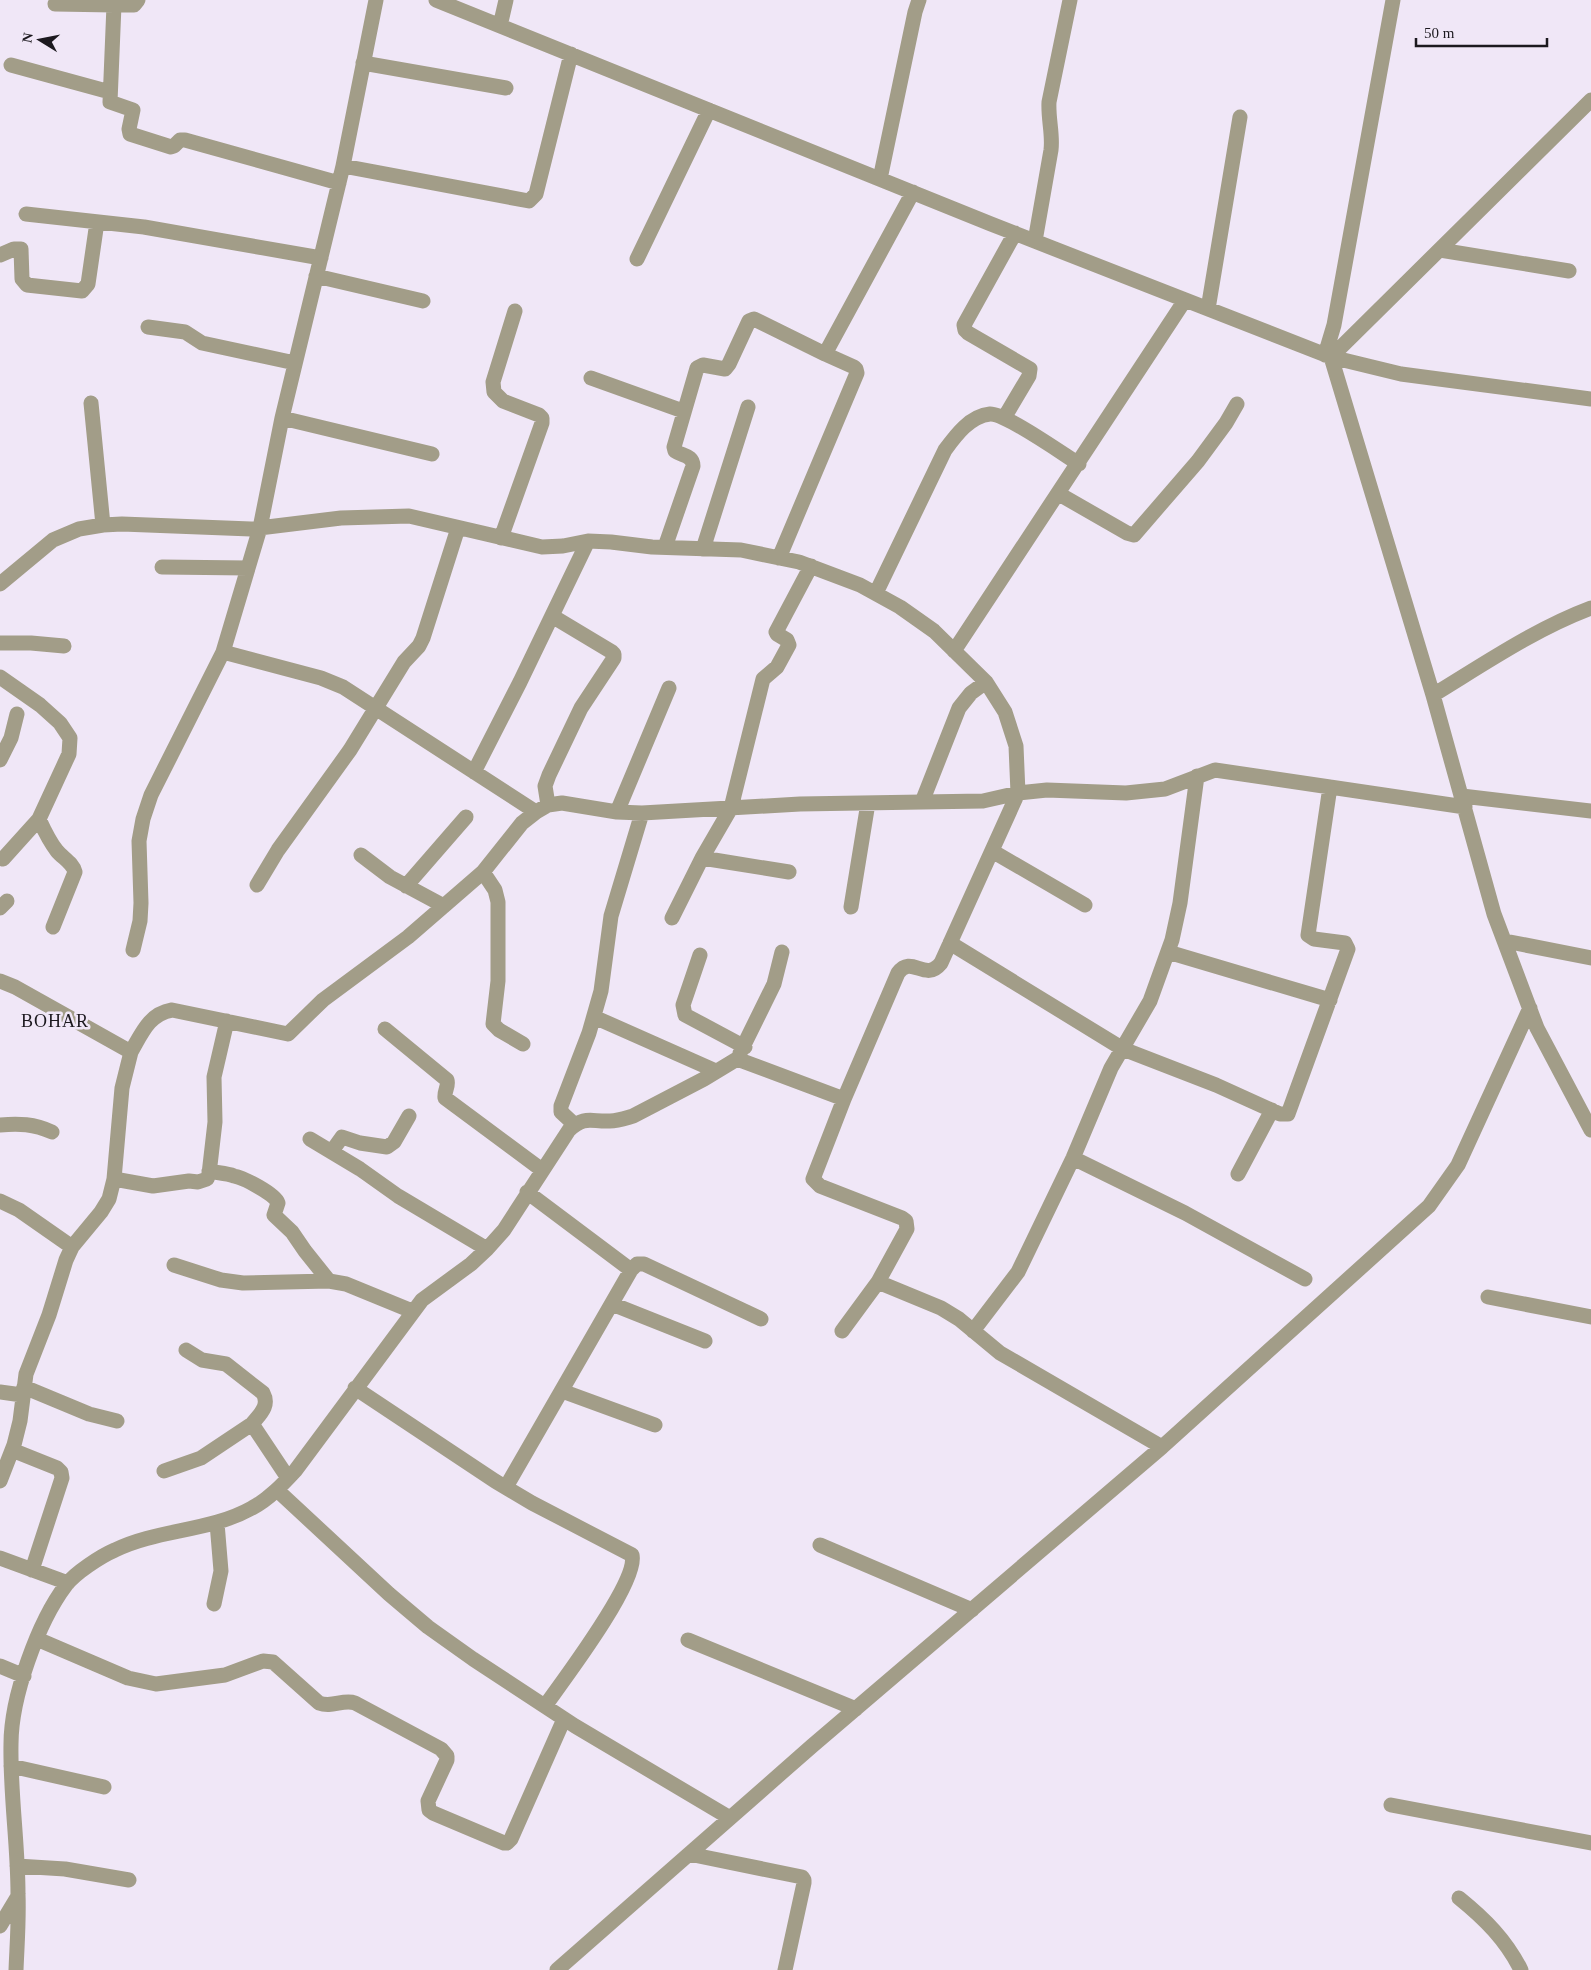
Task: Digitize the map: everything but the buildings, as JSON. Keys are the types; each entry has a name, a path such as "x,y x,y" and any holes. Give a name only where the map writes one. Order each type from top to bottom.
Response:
{"street":[{"path":"55,4 134,4 138,0"},
{"path":"133,950 140,921 139,841 143,819 151,795 223,652 260,528 282,418 343,166 376,0"},
{"path":"436,0 1014,233 1328,356 1402,374 1591,399"},
{"path":"500,26 506,0"},
{"path":"880,179 915,12 920,0"},
{"path":"1035,241 1051,150 1052,140 1048,115 1049,102 1070,0"},
{"path":"1393,0 1328,356 1433,694 1494,914 1537,1028 1591,1130"},
{"path":"105,3 110,102 133,110 129,132 134,136 171,146 174,146 180,140 185,140 339,183"},
{"path":"343,166 530,201 536,194 571,54"},
{"path":"363,63 506,88"},
{"path":"11,65 110,92"},
{"path":"1328,356 1440,250 1591,100"},
{"path":"637,259 709,110"},
{"path":"1208,309 1240,117"},
{"path":"825,354 913,192"},
{"path":"26,214 144,228 321,258"},
{"path":"0,255 14,249 21,249 22,279 27,286 82,291 88,284 97,222"},
{"path":"1004,418 1029,376 1030,369 968,333 964,325 1014,233"},
{"path":"1440,250 1569,271"},
{"path":"316,276 422,301"},
{"path":"954,651 1079,464 1185,300"},
{"path":"501,538 542,423 542,418 539,415 503,401 494,392 493,382 515,310"},
{"path":"665,547 693,466 691,458 678,454 674,447 697,368 703,364 725,369 747,325 752,320 758,320 856,369 857,374 780,558"},
{"path":"148,327 185,332 202,343 295,363"},
{"path":"591,378 683,411"},
{"path":"91,403 103,525"},
{"path":"1059,494 1127,533 1134,535 1198,460 1226,423 1237,404"},
{"path":"703,549 748,407"},
{"path":"876,593 945,450 953,438 972,422 989,414 1004,418 1079,464"},
{"path":"282,418 432,454"},
{"path":"0,584 53,540 78,529 122,524 260,528 341,518 409,516 542,547 563,546 588,541 741,550 780,558 811,566 860,585 900,607 934,631 986,682 1005,712 1016,746 1018,793 941,963 931,972 906,966 898,973 844,1099 813,1179 820,1186 906,1221 906,1229 878,1282 842,1331"},
{"path":"257,885 278,850 350,750 404,662 424,638 458,528"},
{"path":"474,772 588,541"},
{"path":"162,566 248,568"},
{"path":"672,918 702,858 732,808 763,679 776,666 789,645 787,640 776,632 811,566"},
{"path":"1433,694 1542,630 1591,608"},
{"path":"542,808 545,786 549,775 581,708 614,658 612,652 552,616"},
{"path":"0,643 64,646"},
{"path":"223,652 321,678 343,687 474,772 542,808"},
{"path":"0,677 60,723 70,738 70,754 39,819 3,859"},
{"path":"922,802 959,708 971,693 986,682"},
{"path":"617,812 669,688"},
{"path":"0,760 11,738 18,714"},
{"path":"1,1474 12,1450 20,1421 26,1374 49,1315 66,1260 72,1248 109,1199 114,1179 122,1088 131,1052 144,1028 153,1017 162,1012 172,1010 288,1034 322,1000 408,937 483,872 522,823 542,808 562,804 617,812 642,813 800,804 983,801 1018,793 1047,790 1136,792 1165,789 1215,770 1330,787 1464,801 1591,811"},
{"path":"973,1331 1018,1272 1073,1158 1111,1068 1150,1001 1172,940 1180,903 1197,776"},
{"path":"950,943 1123,1050 1216,1085 1284,1115 1288,1114 1348,945 1341,942 1310,938 1307,931 1330,787"},
{"path":"851,907 868,803"},
{"path":"575,1125 560,1110 594,1017 601,991 611,916 642,813"},
{"path":"406,886 466,817"},
{"path":"39,819 46,836 58,852 72,865 75,872 53,927"},
{"path":"992,851 1085,905"},
{"path":"361,855 378,870 444,906"},
{"path":"702,858 790,872"},
{"path":"483,872 495,890 498,902 498,981 493,1024 499,1030 523,1044"},
{"path":"1505,941 1590,954"},
{"path":"16,1970 18,1894 10,1742 15,1708 37,1639 48,1612 68,1583 114,1550 136,1542 217,1523 252,1508 277,1490 288,1478 412,1311 422,1300 471,1264 488,1249 504,1230 569,1130 588,1119 609,1121 633,1116 716,1072 741,1053 774,984 782,952"},
{"path":"1168,952 1330,1000"},
{"path":"700,955 683,1004 685,1015 741,1053 844,1099"},
{"path":"0,981 15,987 131,1052"},
{"path":"557,1970 856,1709 1162,1448 1429,1206 1458,1165 1530,1008"},
{"path":"594,1017 716,1072"},
{"path":"114,1179 154,1186 166,1186 189,1181 203,1182 207,1179 216,1122 214,1077 227,1022"},
{"path":"385,1029 447,1080 445,1098 542,1170"},
{"path":"1238,1174 1272,1110"},
{"path":"332,1151 342,1136 360,1143 387,1147 394,1142 409,1116"},
{"path":"0,1125 39,1126 52,1132"},
{"path":"310,1139 332,1151 398,1196 488,1249"},
{"path":"1073,1158 1185,1213 1305,1279"},
{"path":"209,1171 235,1176 248,1181 277,1200 274,1215 292,1232 329,1281"},
{"path":"527,1192 632,1270"},
{"path":"0,1201 19,1210 72,1248"},
{"path":"506,1487 637,1264 644,1264 761,1319"},
{"path":"174,1265 222,1280 242,1283 329,1281 346,1284 412,1311"},
{"path":"878,1282 941,1308 959,1319 1000,1353 1162,1448"},
{"path":"1488,1297 1591,1317"},
{"path":"612,1304 705,1342"},
{"path":"164,1471 201,1458 252,1424 266,1404 263,1393 226,1364 202,1360 186,1350"},
{"path":"355,1388 532,1503 632,1555 633,1560 610,1611 544,1706"},
{"path":"0,1392 23,1391 89,1414 117,1421"},
{"path":"562,1391 655,1425"},
{"path":"252,1424 288,1478"},
{"path":"12,1450 56,1468 61,1472 62,1478 32,1570"},
{"path":"277,1490 389,1594 428,1627 564,1719 730,1818"},
{"path":"214,1604 221,1572 217,1523"},
{"path":"820,1545 972,1610"},
{"path":"0,1558 68,1583"},
{"path":"37,1639 128,1678 156,1684 225,1675 264,1661 273,1662 319,1702 326,1705 346,1702 354,1703 441,1749 447,1756 428,1801 429,1810 504,1844 508,1843 511,1839 564,1719"},
{"path":"688,1640 856,1709"},
{"path":"0,1666 24,1676"},
{"path":"11,1766 104,1787"},
{"path":"1391,1805 1591,1842"},
{"path":"689,1854 802,1877 804,1884 785,1970"},
{"path":"17,1866 65,1870 129,1880"},
{"path":"0,1926 18,1894"},
{"path":"1459,1898 1480,1915 1502,1938 1521,1970"}],"district":[{"name":"BOHAR","path":"55,1021"}]}
